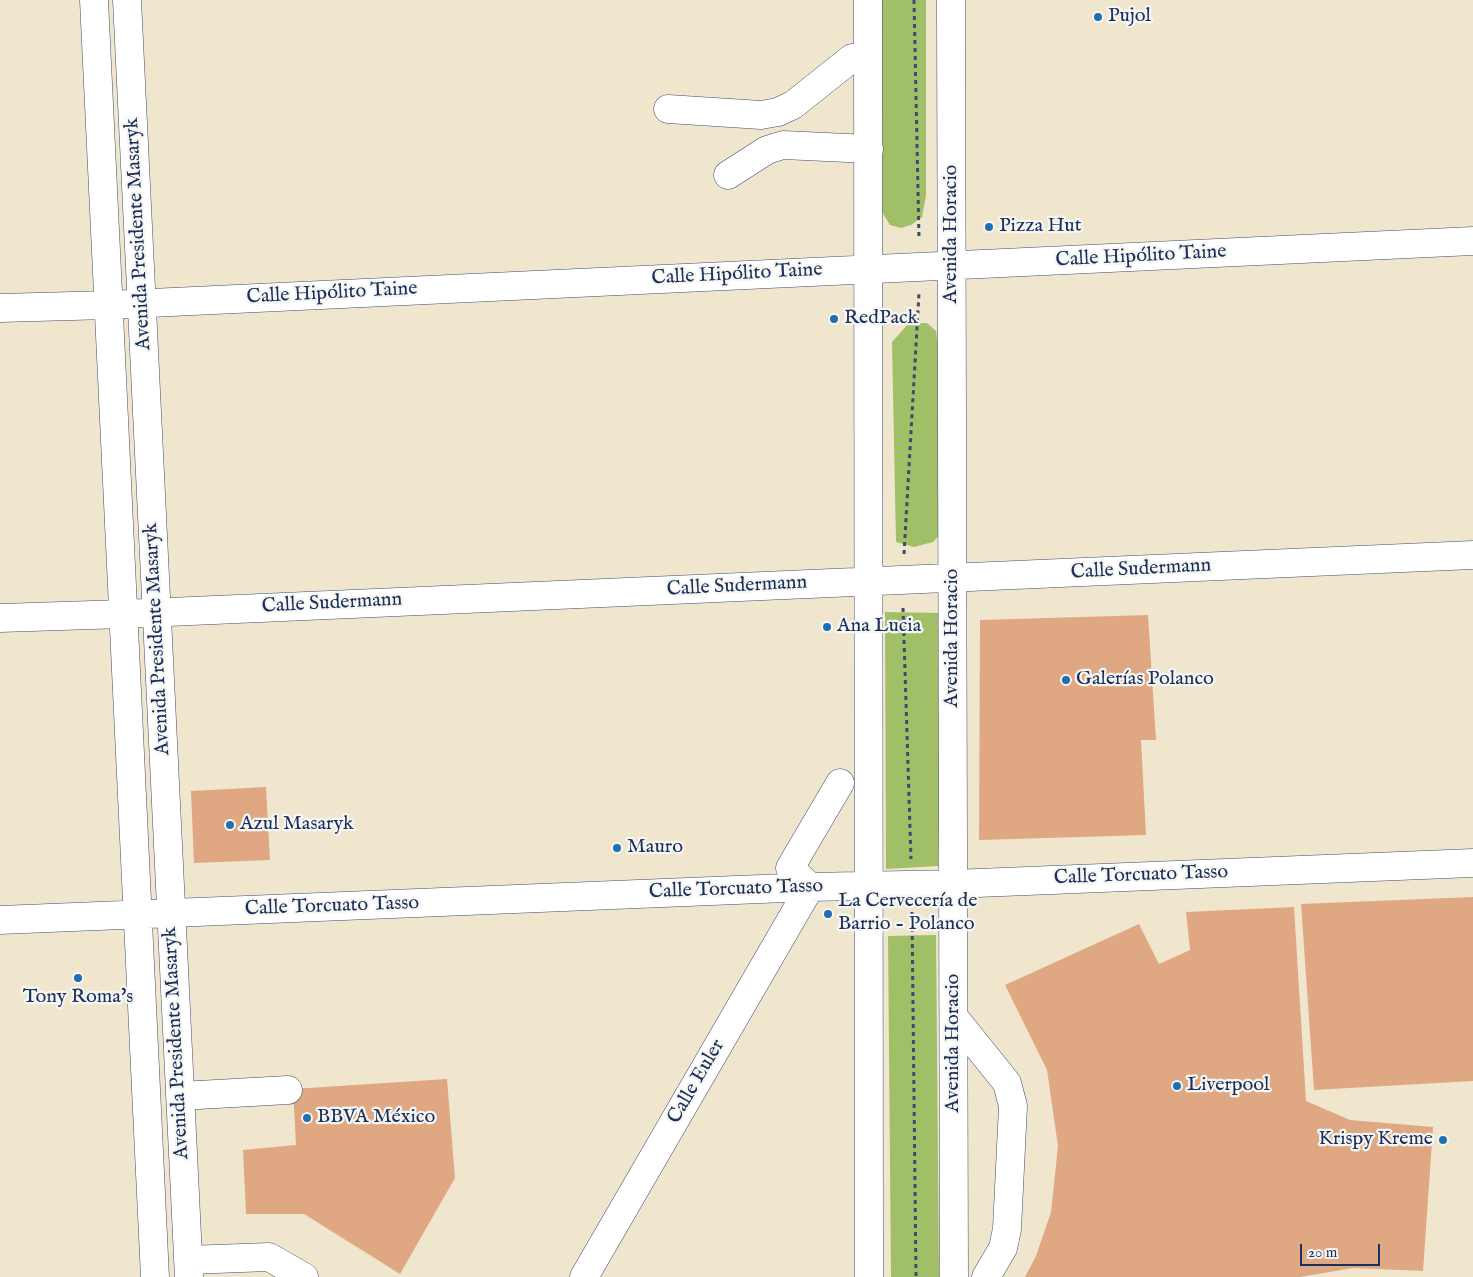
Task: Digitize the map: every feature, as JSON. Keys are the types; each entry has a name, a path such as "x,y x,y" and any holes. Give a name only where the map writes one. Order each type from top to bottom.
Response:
{"street":[{"name":"Avenida Presidente Masaryk","path":"94,0 138,915 151,1277"},
{"name":"Avenida Presidente Masaryk","path":"127,0 188,1269"},
{"path":"868,0 868,1277"},
{"name":"Avenida Horacio","path":"951,0 954,1277"},
{"path":"668,109 761,115 778,112 793,105 852,58 868,57"},
{"path":"728,175 768,150 784,145 868,149"},
{"name":"Calle Hipólito Taine","path":"0,308 108,305 1473,241"},
{"name":"Calle Sudermann","path":"0,618 1473,555"},
{"path":"810,887 790,868 840,783"},
{"name":"Calle Torcuato Tasso","path":"0,920 810,887 953,884 1473,863"},
{"name":"Calle Euler","path":"584,1277 810,887"},
{"path":"954,1017 1007,1083 1013,1106 1007,1229 1003,1248 986,1277"},
{"path":"180,1096 288,1090"},
{"path":"188,1269 269,1257 304,1277"}],"path":[{"path":"914,0 920,267 903,580 912,884 916,1277"}],"green space":[{"path":"880,0 926,0 926,195 922,217 911,225 901,228 890,225 882,212"},
{"path":"909,323 927,323 936,331 945,529 933,542 914,547 896,542 892,342"},
{"path":"885,612 942,613 938,866 886,869"},
{"path":"936,935 939,1277 891,1277 888,936"}],"building":[{"name":"Galerías Polanco","path":"1148,615 1156,740 1141,740 1146,835 979,840 980,620"},
{"name":"Azul Masaryk","path":"266,787 270,860 194,863 191,791"},
{"path":"1473,897 1473,1081 1314,1090 1301,904"},
{"name":"Liverpool","path":"1294,907 1306,1101 1350,1120 1433,1127 1423,1271 1353,1268 1300,1277 1025,1277 1036,1256 1051,1212 1058,1146 1047,1070 1005,985 1139,924 1159,964 1190,950 1186,912"},
{"path":"447,1079 455,1178 400,1274 304,1214 246,1214 243,1150 296,1145 293,1089"}],"place":[{"name":"Pujol","path":"1098,17"},
{"name":"Pizza Hut","path":"989,227"},
{"name":"RedPack","path":"834,319"},
{"name":"Ana Lucia","path":"827,627"},
{"name":"Galerías Polanco","path":"1066,680"},
{"name":"Azul Masaryk","path":"230,825"},
{"name":"Mauro","path":"617,848"},
{"name":"La Cervecería de Barrio - Polanco","path":"828,914"},
{"name":"Tony Roma's","path":"78,978"},
{"name":"Liverpool","path":"1177,1086"},
{"name":"BBVA México","path":"307,1118"},
{"name":"Krispy Kreme","path":"1443,1140"}]}
